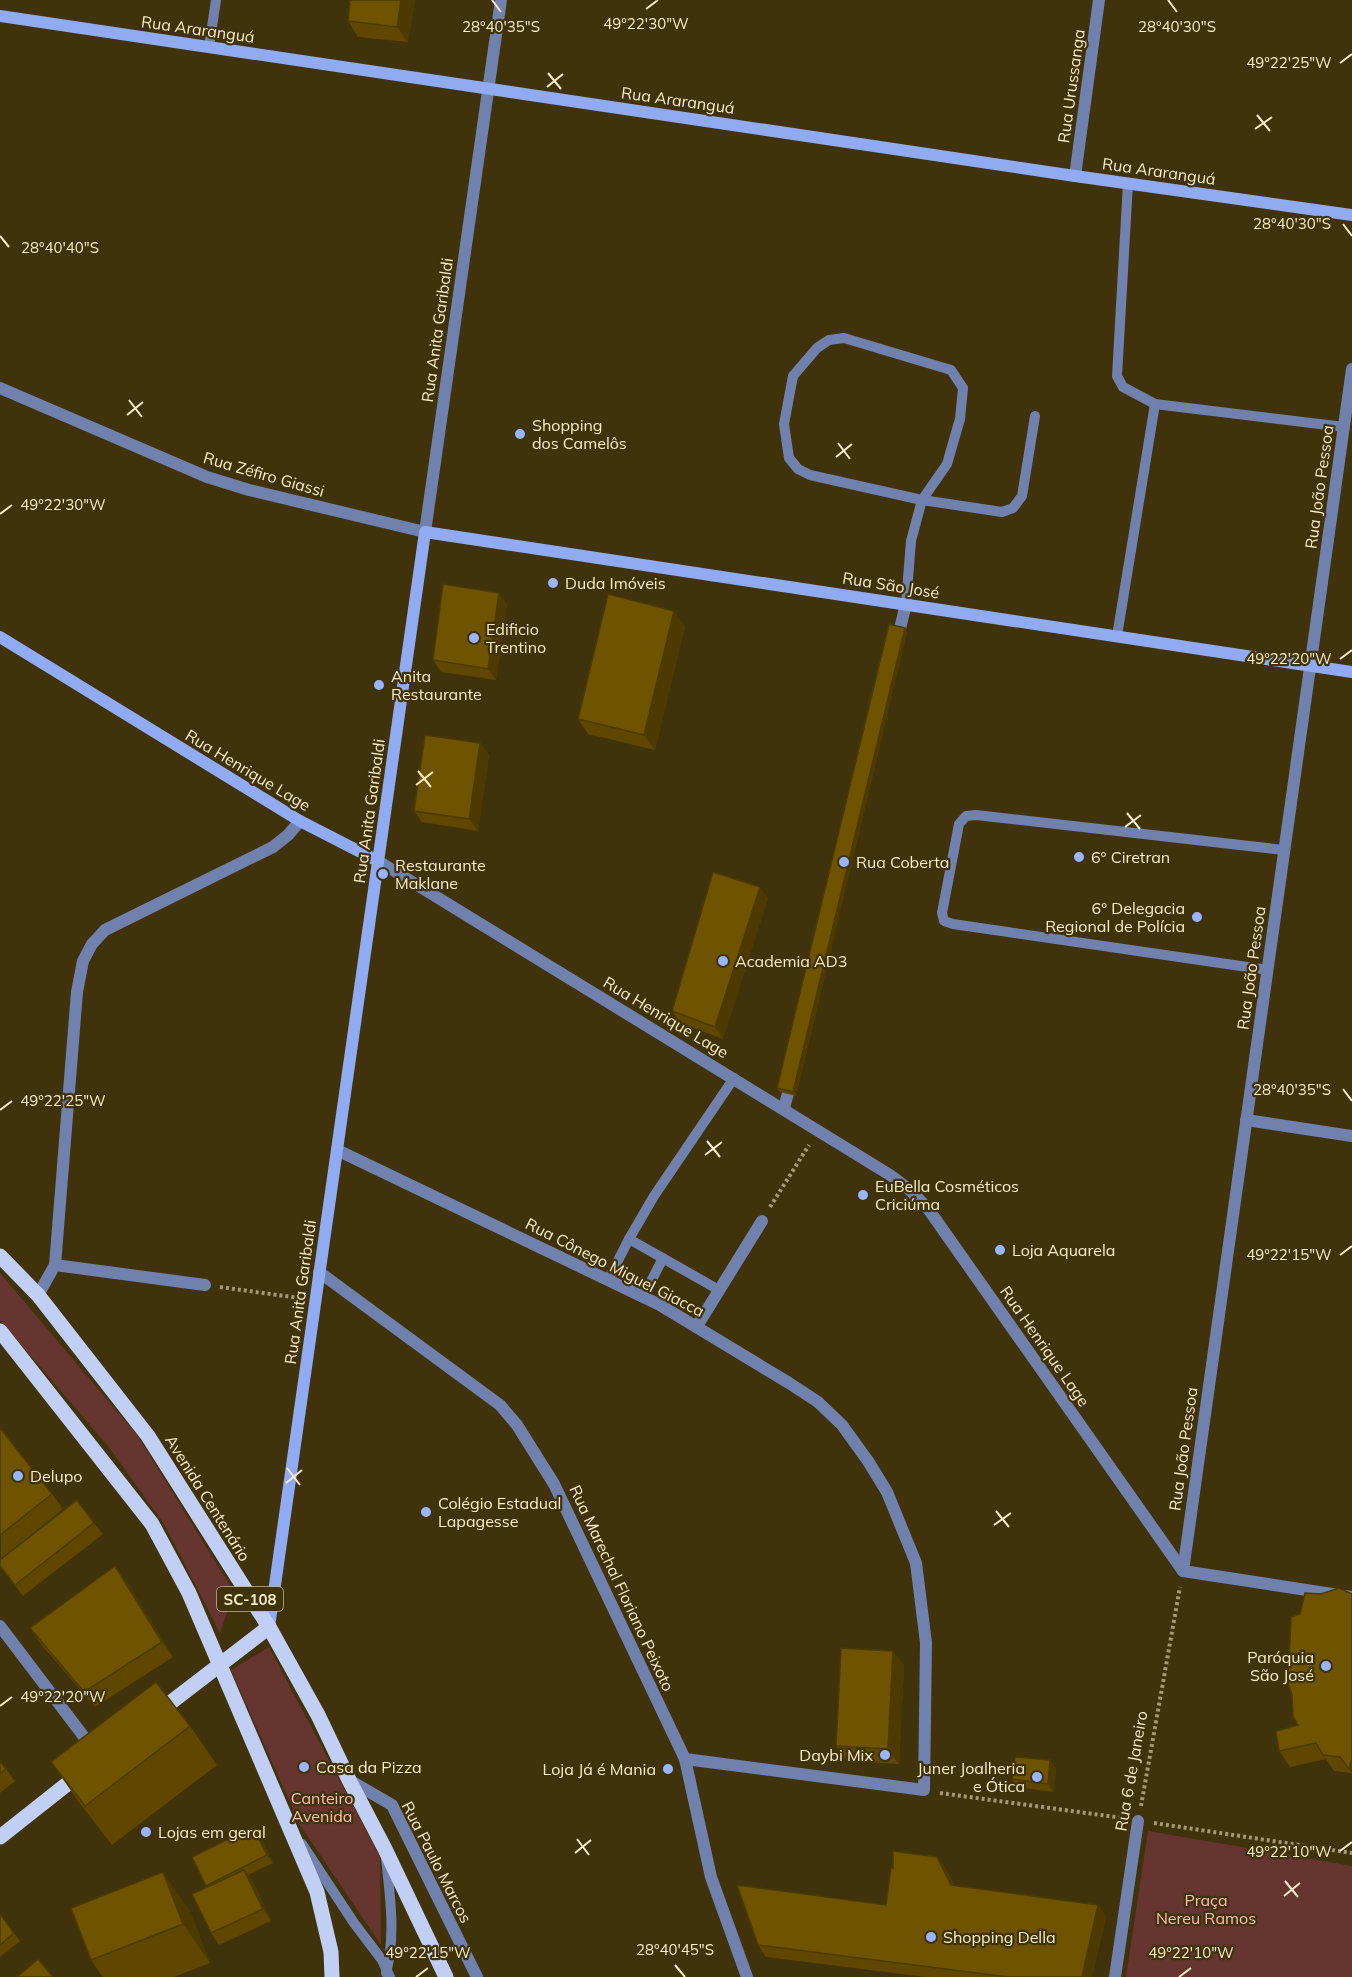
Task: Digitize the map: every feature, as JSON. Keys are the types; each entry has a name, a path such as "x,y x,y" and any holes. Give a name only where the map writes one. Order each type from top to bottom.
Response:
{"main road":[{"name":"Rua Araranguá","path":"0,16 1352,215"},
{"name":"Rua São José","path":"425,532 1352,672"},
{"name":"Rua Anita Garibaldi","path":"269,1627 425,532"},
{"name":"Rua Henrique Lage","path":"0,637 300,821 378,861"},
{"name":"Avenida Centenário","path":"0,1256 39,1295 148,1436 269,1627 318,1715 446,1977"},
{"path":"0,1331 152,1524 189,1593 286,1818 320,1904 331,1952 332,1977"},
{"path":"146,1722 269,1627"},
{"path":"0,1837 105,1754"}],"street":[{"name":"Rua Anita Garibaldi","path":"425,532 501,0"},
{"name":"Rua Urussanga","path":"1075,176 1099,0"},
{"name":"Rua João Pessoa","path":"1183,1571 1352,369"},
{"name":"Rua Zéfiro Giassi","path":"0,387 207,477 249,490 425,532"},
{"path":"895,650 906,604"},
{"path":"39,1295 55,1265 77,992 83,961 92,944 105,930 132,915 273,847 300,821"},
{"name":"Rua Henrique Lage","path":"378,861 784,1108 910,1190 929,1210 1183,1571"},
{"path":"784,1108 795,1062"},
{"path":"1246,1120 1352,1136"},
{"name":"Rua Cônego Miguel Giacca","path":"337,1150 643,1297 697,1326 818,1402 842,1425 887,1492 916,1563 921,1594 926,1643 924,1790 685,1759"},
{"path":"697,1326 762,1221"},
{"path":"55,1265 205,1285"},
{"name":"Rua Marechal Floriano Peixoto","path":"319,1272 500,1405 517,1425 554,1484 685,1759 711,1877 747,1977"},
{"path":"1183,1571 1352,1597"},
{"path":"0,1626 105,1754"},
{"name":"Rua Paulo Marcos","path":"349,1780 392,1805 477,1977"},
{"name":"Rua 6 de Janeiro","path":"1115,1977 1138,1821"}],"lane":[{"path":"209,47 216,0"},
{"path":"1128,183 1117,376 1123,387 1155,404 1344,427"},
{"path":"906,604 911,541 922,500 947,464 960,419 963,388 951,370 844,338 829,340 817,348 793,376 784,424 789,458 798,469 810,475 922,500 1002,512 1013,508 1022,496 1035,416"},
{"path":"1117,636 1155,404"},
{"path":"1268,970 953,924 944,921 942,913 959,824 966,816 976,815 1284,850"},
{"path":"608,1280 654,1196 734,1078"},
{"path":"629,1239 719,1290"},
{"path":"643,1297 663,1258"},
{"path":"286,1818 320,1874 382,1960 387,1975"},
{"path":"385,1849 393,1919 387,1975"}],"path":[{"path":"762,1221 819,1130"},
{"path":"205,1285 315,1300"},
{"name":"Rua 6 de Janeiro","path":"1138,1821 1183,1571"}],"green space":[{"path":"0,1273 137,1435 234,1592 220,1633 164,1524 108,1446 0,1320"},
{"name":"Canteiro Avenida","path":"269,1647 380,1857 381,1945 300,1825 231,1670"},
{"name":"Praça Nereu Ramos","path":"1148,1831 1352,1866 1352,1977 1126,1977"}],"building":[{"path":"350,0 401,0 397,27 348,21"},
{"name":"Edificio Trentino","path":"443,584 499,593 488,669 433,660"},
{"path":"608,594 674,611 644,735 578,719"},
{"name":"Rua Coberta","path":"889,624 905,628 793,1092 777,1088"},
{"path":"425,735 480,743 469,819 414,811"},
{"name":"Academia AD3","path":"713,872 760,887 715,1027 672,1011"},
{"name":"Delupo","path":"0,1428 52,1494 0,1535"},
{"path":"77,1500 94,1523 15,1585 0,1566 0,1560"},
{"path":"115,1566 162,1642 84,1692 30,1628"},
{"name":"Paróquia São José","path":"1339,1588 1352,1594 1352,1759 1349,1769 1340,1757 1323,1755 1316,1743 1279,1751 1276,1731 1298,1725 1293,1717 1292,1695 1288,1683 1291,1617 1300,1614 1305,1593 1321,1594"},
{"path":"841,1648 893,1651 888,1749 836,1746"},
{"path":"156,1682 190,1726 85,1806 51,1762"},
{"path":"1015,1757 1050,1760 1048,1784 1012,1779"},
{"path":"0,1761 6,1769 0,1774"},
{"path":"253,1827 267,1855 206,1886 192,1857"},
{"name":"Shopping Della","path":"893,1851 937,1857 951,1885 1098,1905 1082,1977 1008,1977 758,1945 737,1885 886,1905 891,1868 893,1868"},
{"path":"244,1870 263,1909 211,1933 192,1894"},
{"path":"163,1872 183,1924 91,1960 71,1908"},
{"path":"0,1914 14,1933 0,1945"},
{"path":"38,1959 53,1977 17,1977"}],"place":[{"name":"Shopping dos Camelôs","path":"520,434"},
{"name":"Duda Imóveis","path":"553,583"},
{"name":"Edificio Trentino","path":"474,638"},
{"name":"Anita Restaurante","path":"379,685"},
{"name":"6° Ciretran","path":"1079,857"},
{"name":"Rua Coberta","path":"844,862"},
{"name":"Restaurante Maklane","path":"383,874"},
{"name":"6° Delegacia Regional de Polícia","path":"1197,917"},
{"name":"Academia AD3","path":"723,961"},
{"name":"EuBella Cosméticos Criciúma","path":"863,1195"},
{"name":"Loja Aquarela","path":"1000,1250"},
{"name":"Delupo","path":"18,1476"},
{"name":"Colégio Estadual Lapagesse","path":"426,1512"},
{"name":"Paróquia São José","path":"1326,1666"},
{"name":"Daybi Mix","path":"885,1755"},
{"name":"Casa da Pizza","path":"304,1767"},
{"name":"Loja Já é Mania","path":"668,1769"},
{"name":"Juner Joalheria e Ótica","path":"1037,1777"},
{"name":"Lojas em geral","path":"146,1832"},
{"name":"Shopping Della","path":"931,1937"}]}
